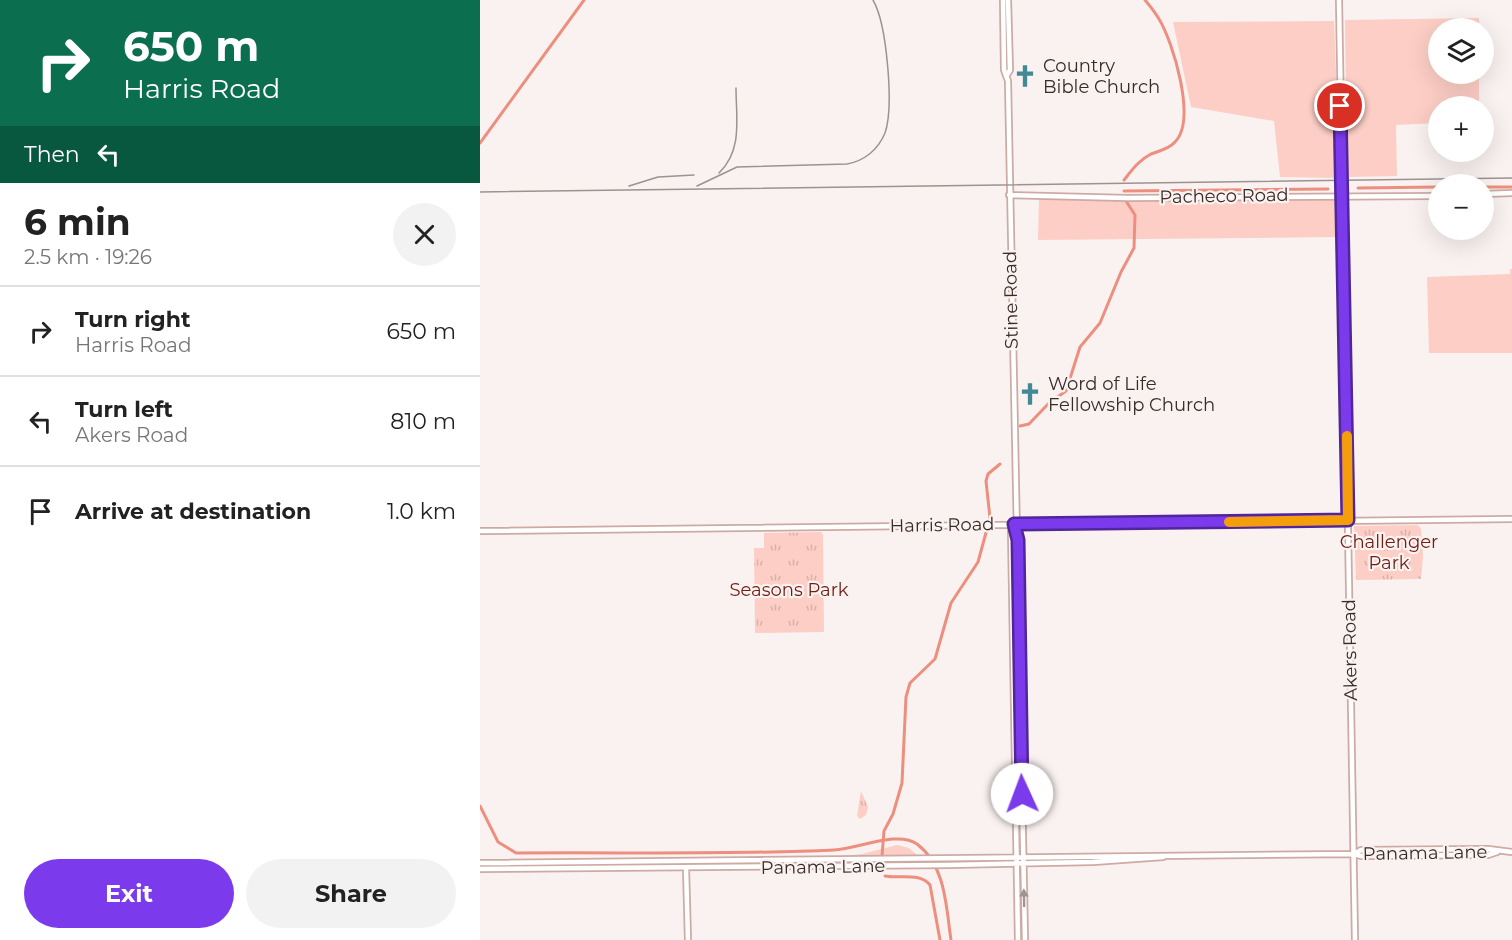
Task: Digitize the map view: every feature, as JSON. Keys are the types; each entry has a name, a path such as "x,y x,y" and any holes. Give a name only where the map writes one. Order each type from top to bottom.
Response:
{"main road":[{"name":"Stine Road","path":"1003,0 1010,195 1014,524 1017,531 1025,940"},
{"name":"Stine Road","path":"1007,75 1010,70 1008,0"},
{"name":"Akers Road","path":"1339,0 1356,940"},
{"path":"1494,194 1512,193"},
{"name":"Pacheco Road","path":"1010,195 1127,198 1428,196"},
{"name":"Harris Road","path":"480,531 1512,519"},
{"name":"Stine Road","path":"1014,524 1011,531 1018,940"},
{"path":"1012,580 1016,608 1019,612"},
{"path":"1014,691 1021,712"},
{"path":"1015,746 1018,748 1021,770"},
{"path":"1436,855 1459,849"},
{"name":"Panama Lane","path":"1354,854 1361,850 1459,849 1512,852"},
{"name":"Panama Lane","path":"480,869 791,868 939,859 1090,855 1354,854 1361,856 1488,855 1497,852"},
{"path":"1067,863 1090,855"},
{"path":"1093,862 1097,858 1115,855"},
{"name":"Panama Lane","path":"480,863 845,860 919,862 940,865 1093,862 1166,856"},
{"path":"833,867 845,860"},
{"path":"791,868 795,864 814,861"},
{"path":"686,862 688,940"},
{"path":"583,870 586,867 602,866 604,863"}],"green space":[{"path":"1428,19 1428,84 1479,84 1479,96 1428,96 1428,123 1396,125 1397,176 1347,177 1345,20"},
{"path":"1334,21 1338,125 1336,178 1280,177 1274,121 1191,107 1173,22"},
{"path":"1039,198 1101,198 1119,201 1337,199 1338,237 1038,240"},
{"path":"1510,269 1512,269 1512,353 1429,353 1427,277 1510,274"},
{"name":"Challenger Park","path":"1418,525 1421,529 1423,556 1421,579 1356,580 1354,526"},
{"name":"Seasons Park","path":"821,532 823,535 824,632 755,633 754,548 764,548 764,533"},
{"path":"861,791 868,807 866,815 860,819 857,816"},
{"path":"897,845 909,848 918,856 832,857 862,854"}],"waterway":[{"path":"480,143 584,0"},
{"path":"1124,180 1143,159 1175,142 1181,131 1184,117 1176,62 1165,30 1145,0"},
{"path":"1358,188 1428,187"},
{"path":"1494,187 1512,187"},
{"path":"1124,191 1328,189"},
{"path":"1020,426 1029,424 1049,403 1066,391 1080,347 1100,323 1121,272 1134,248 1135,215 1126,201"},
{"path":"882,856 884,831 893,814 902,783 906,697 910,683 935,659 951,603 978,562 990,518 986,481 988,474 1000,464"},
{"path":"480,806 498,842 516,853 795,852 844,849 889,839 909,840 927,853 939,875 946,901 951,940"},
{"path":"885,876 915,877 930,885 940,940"}],"railway":[{"path":"697,186 737,167 847,164 865,157 874,149 882,139 888,121 889,86 882,27 873,0"},
{"path":"719,173 727,164 735,144 737,133 736,88"},
{"path":"629,186 658,177 694,175"},
{"path":"480,192 1512,178"}],"slow traffic":[{"path":"1229,522 1348,520 1347,436"}],"place":[{"name":"Country Bible Church","path":"1025,76"},
{"name":"Word of Life Fellowship Church","path":"1030,394"}],"route":[{"path":"1022,794 1018,540 1014,524 1348,520 1340,106"}]}
